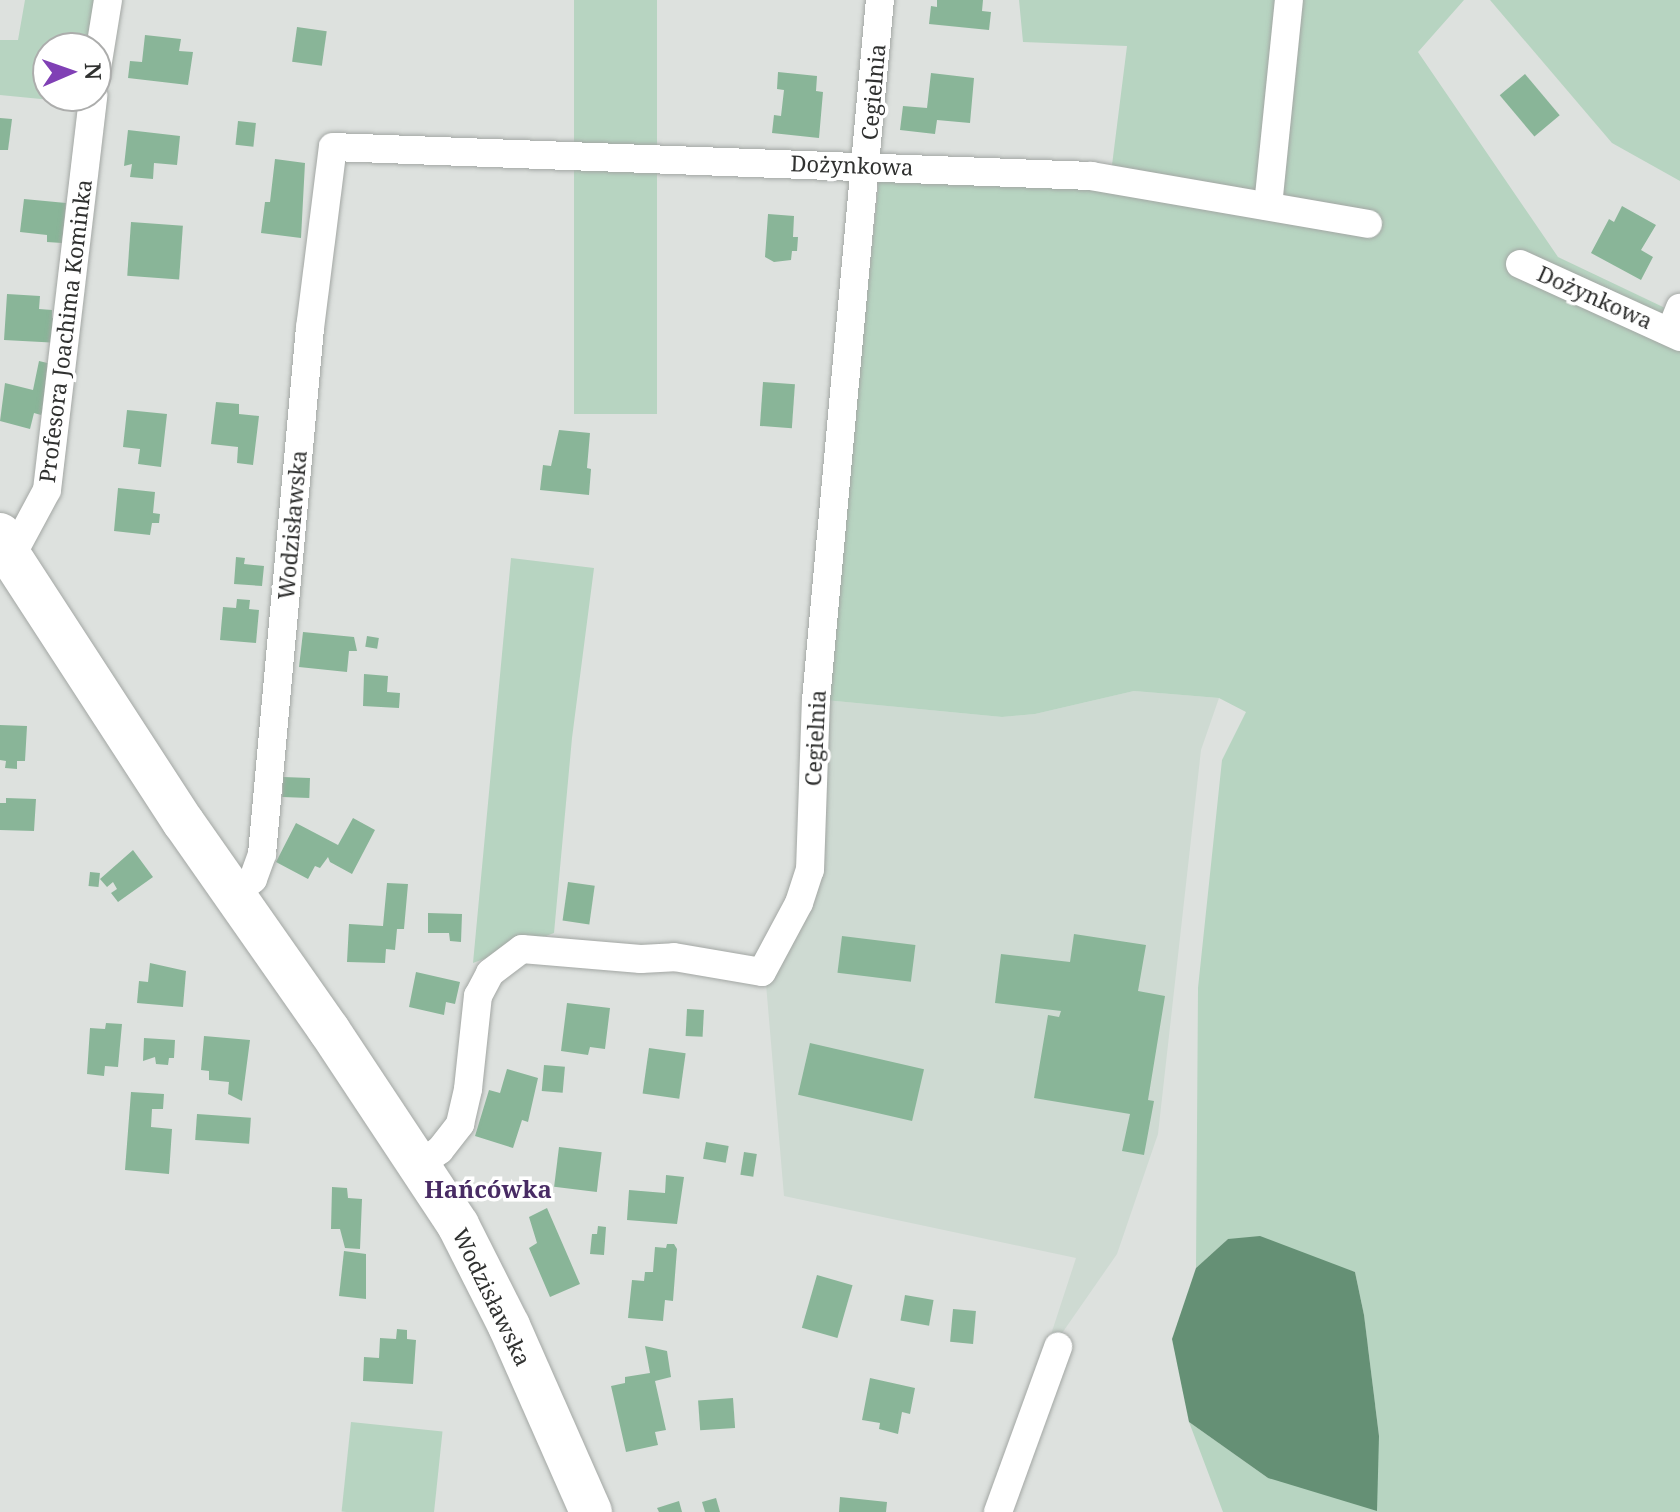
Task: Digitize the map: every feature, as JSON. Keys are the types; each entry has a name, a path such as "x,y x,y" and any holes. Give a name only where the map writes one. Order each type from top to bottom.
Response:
{"main road":[{"name":"Wodzisławska","path":"6,545 234,894 420,1164 489,1283 591,1512"},
{"name":"Wodzisławska","path":"552,1428 574,1512"}],"street":[{"path":"103,32 108,0"},
{"name":"Cegielnia","path":"420,1164 440,1150 460,1124 468,1089 478,996 490,973 522,949 641,959 674,957 762,972 799,903 810,870 816,700 880,0"},
{"path":"1268,206 1289,0"},
{"name":"Profesora Joachima Kominka","path":"6,545 47,490 91,112"},
{"name":"Dożynkowa","path":"333,147 1091,176 1368,224"},
{"name":"Wodzisławska","path":"234,894 253,879 262,854 310,328 333,147"},
{"name":"Dożynkowa","path":"1520,264 1677,325"},
{"path":"998,1512 1058,1347"}],"shaded area":[{"path":"25,0 99,0 94,32 32,32 32,98 0,95 0,40 18,40"},
{"path":"574,0 657,0 657,414 574,414"},
{"path":"1019,0 1464,0 1418,52 1558,257 1663,307 1680,322 1680,1512 1223,1512 1189,1422 1268,1478 1379,1436 1364,1315 1355,1272 1228,1239 1196,1268 1198,988 1222,760 1246,712 1219,698 1134,691 1035,714 1002,717 825,700 881,160 1112,165 1127,46 1023,42"},
{"path":"1490,0 1680,0 1680,181 1612,143"},
{"path":"511,558 594,568 572,738 554,933 473,963"},
{"path":"1134,691 1219,698 1201,750 1158,1134 1117,1254 1042,1362 1076,1258 784,1196 766,984 810,895 825,700 1002,717 1035,714"},
{"path":"1260,1236 1355,1272 1364,1315 1379,1436 1377,1511 1268,1478 1189,1422 1172,1339 1196,1268 1228,1239"},
{"path":"351,1422 442,1432 434,1512 342,1512"}],"building":[{"path":"937,0 983,0 982,11 991,12 989,30 929,24 931,6 937,7"},
{"path":"297,27 327,31 322,66 292,62"},
{"path":"145,35 181,39 179,51 193,52 188,85 128,78 130,61 142,62"},
{"path":"778,72 817,76 816,91 823,92 819,138 772,133 774,115 781,116 784,90 777,89"},
{"path":"931,73 974,78 970,123 937,120 935,134 900,130 903,106 927,108"},
{"path":"1525,74 1560,115 1534,137 1500,95"},
{"path":"0,118 12,119 8,150 0,150"},
{"path":"238,121 256,123 253,147 235,145"},
{"path":"128,130 180,136 177,165 154,163 153,179 130,177 132,164 124,166"},
{"path":"275,159 305,163 301,238 261,233 265,202 270,202"},
{"path":"24,199 66,203 62,243 47,242 47,235 20,232"},
{"path":"1622,206 1656,225 1641,250 1653,257 1641,280 1591,253 1609,219 1614,222"},
{"path":"768,214 794,216 793,237 798,237 797,251 792,251 791,260 774,262 765,257"},
{"path":"131,222 183,226 179,279 127,276"},
{"path":"7,294 40,296 39,309 52,310 52,318 62,320 60,343 4,340"},
{"path":"39,361 60,366 41,415 34,413 30,429 0,421 5,383 33,390"},
{"path":"763,382 795,384 792,428 760,426"},
{"path":"216,402 239,404 239,414 259,416 253,465 237,463 238,447 211,444"},
{"path":"127,410 167,414 161,467 138,464 140,449 123,447"},
{"path":"559,430 590,433 587,468 591,469 589,495 540,490 543,465 551,466"},
{"path":"118,488 155,492 153,513 160,514 159,523 152,523 150,535 114,531"},
{"path":"236,557 245,558 244,564 264,566 262,586 234,584"},
{"path":"237,599 250,600 249,609 259,610 256,643 220,640 223,607 236,608"},
{"path":"303,632 354,637 357,651 349,651 347,672 299,667"},
{"path":"367,636 379,638 377,649 365,647"},
{"path":"364,674 388,676 387,692 400,693 399,708 363,706"},
{"path":"0,725 27,726 25,761 17,761 17,769 5,768 6,761 0,760"},
{"path":"283,777 310,778 309,798 282,797"},
{"path":"6,798 36,799 34,831 0,830 0,803 6,803"},
{"path":"353,818 375,830 352,874 330,862 328,857 320,868 315,866 308,879 276,862 296,823 338,845"},
{"path":"133,850 153,877 118,902 111,893 117,889 113,882 107,887 100,879"},
{"path":"90,872 100,873 98,887 89,886"},
{"path":"568,882 595,886 589,924 563,921"},
{"path":"387,883 408,884 404,929 397,929 395,950 386,949 385,963 347,962 349,924 383,926"},
{"path":"428,913 462,914 461,942 450,941 449,933 428,933"},
{"path":"1074,934 1146,945 1138,991 1165,996 1148,1100 1154,1101 1144,1155 1122,1151 1130,1114 1034,1098 1048,1015 1059,1017 1061,1011 995,1003 1001,954 1070,962"},
{"path":"842,936 915,945 911,982 837,973"},
{"path":"150,963 186,971 183,1007 137,1003 139,981 148,982"},
{"path":"416,972 460,982 455,1004 446,1002 444,1015 409,1007"},
{"path":"567,1003 610,1008 605,1049 590,1047 588,1055 561,1051"},
{"path":"687,1009 704,1010 703,1037 686,1036"},
{"path":"106,1023 122,1024 118,1067 105,1066 104,1076 87,1074 90,1028 105,1029"},
{"path":"204,1036 250,1040 242,1101 228,1094 229,1082 209,1080 209,1071 201,1070"},
{"path":"144,1038 175,1040 174,1058 169,1058 168,1065 156,1064 155,1057 143,1061"},
{"path":"810,1043 924,1069 912,1121 798,1095"},
{"path":"649,1048 686,1053 679,1099 643,1094"},
{"path":"544,1065 565,1067 563,1093 542,1091"},
{"path":"507,1069 538,1078 528,1122 522,1120 513,1148 475,1136 489,1090 500,1093"},
{"path":"131,1092 164,1094 163,1109 152,1109 151,1127 172,1129 169,1174 125,1170"},
{"path":"197,1114 251,1118 249,1144 195,1140"},
{"path":"706,1142 729,1146 726,1163 703,1159"},
{"path":"559,1147 602,1152 597,1192 554,1187"},
{"path":"744,1152 757,1154 753,1177 740,1175"},
{"path":"666,1175 684,1177 677,1224 627,1220 629,1190 665,1193"},
{"path":"332,1187 347,1188 348,1198 362,1199 360,1249 345,1248 340,1229 331,1229"},
{"path":"547,1208 580,1284 550,1297 529,1248 537,1243 529,1217"},
{"path":"598,1226 606,1227 604,1255 590,1254 592,1234 597,1234"},
{"path":"667,1244 674,1244 677,1249 673,1301 665,1300 663,1321 628,1318 632,1280 644,1281 645,1272 653,1272 655,1247 666,1248"},
{"path":"344,1251 366,1254 366,1299 339,1296"},
{"path":"817,1275 853,1285 837,1338 802,1328"},
{"path":"905,1295 934,1300 929,1326 900,1321"},
{"path":"953,1309 976,1311 973,1344 950,1342"},
{"path":"397,1329 407,1330 407,1339 416,1340 413,1384 363,1381 364,1357 379,1358 380,1338 396,1339"},
{"path":"645,1346 667,1351 671,1377 655,1381 666,1430 655,1432 658,1445 626,1452 611,1386 625,1383 625,1377 650,1373"},
{"path":"870,1378 915,1388 910,1414 902,1412 898,1434 879,1429 880,1423 862,1420"},
{"path":"733,1398 735,1428 700,1430 698,1400"},
{"path":"840,1497 887,1502 886,1512 839,1512"},
{"path":"716,1498 720,1512 705,1512 702,1502"},
{"path":"679,1501 682,1512 659,1512 657,1508"}],"district":[{"name":"Hańcówka","path":"488,1189"}]}
